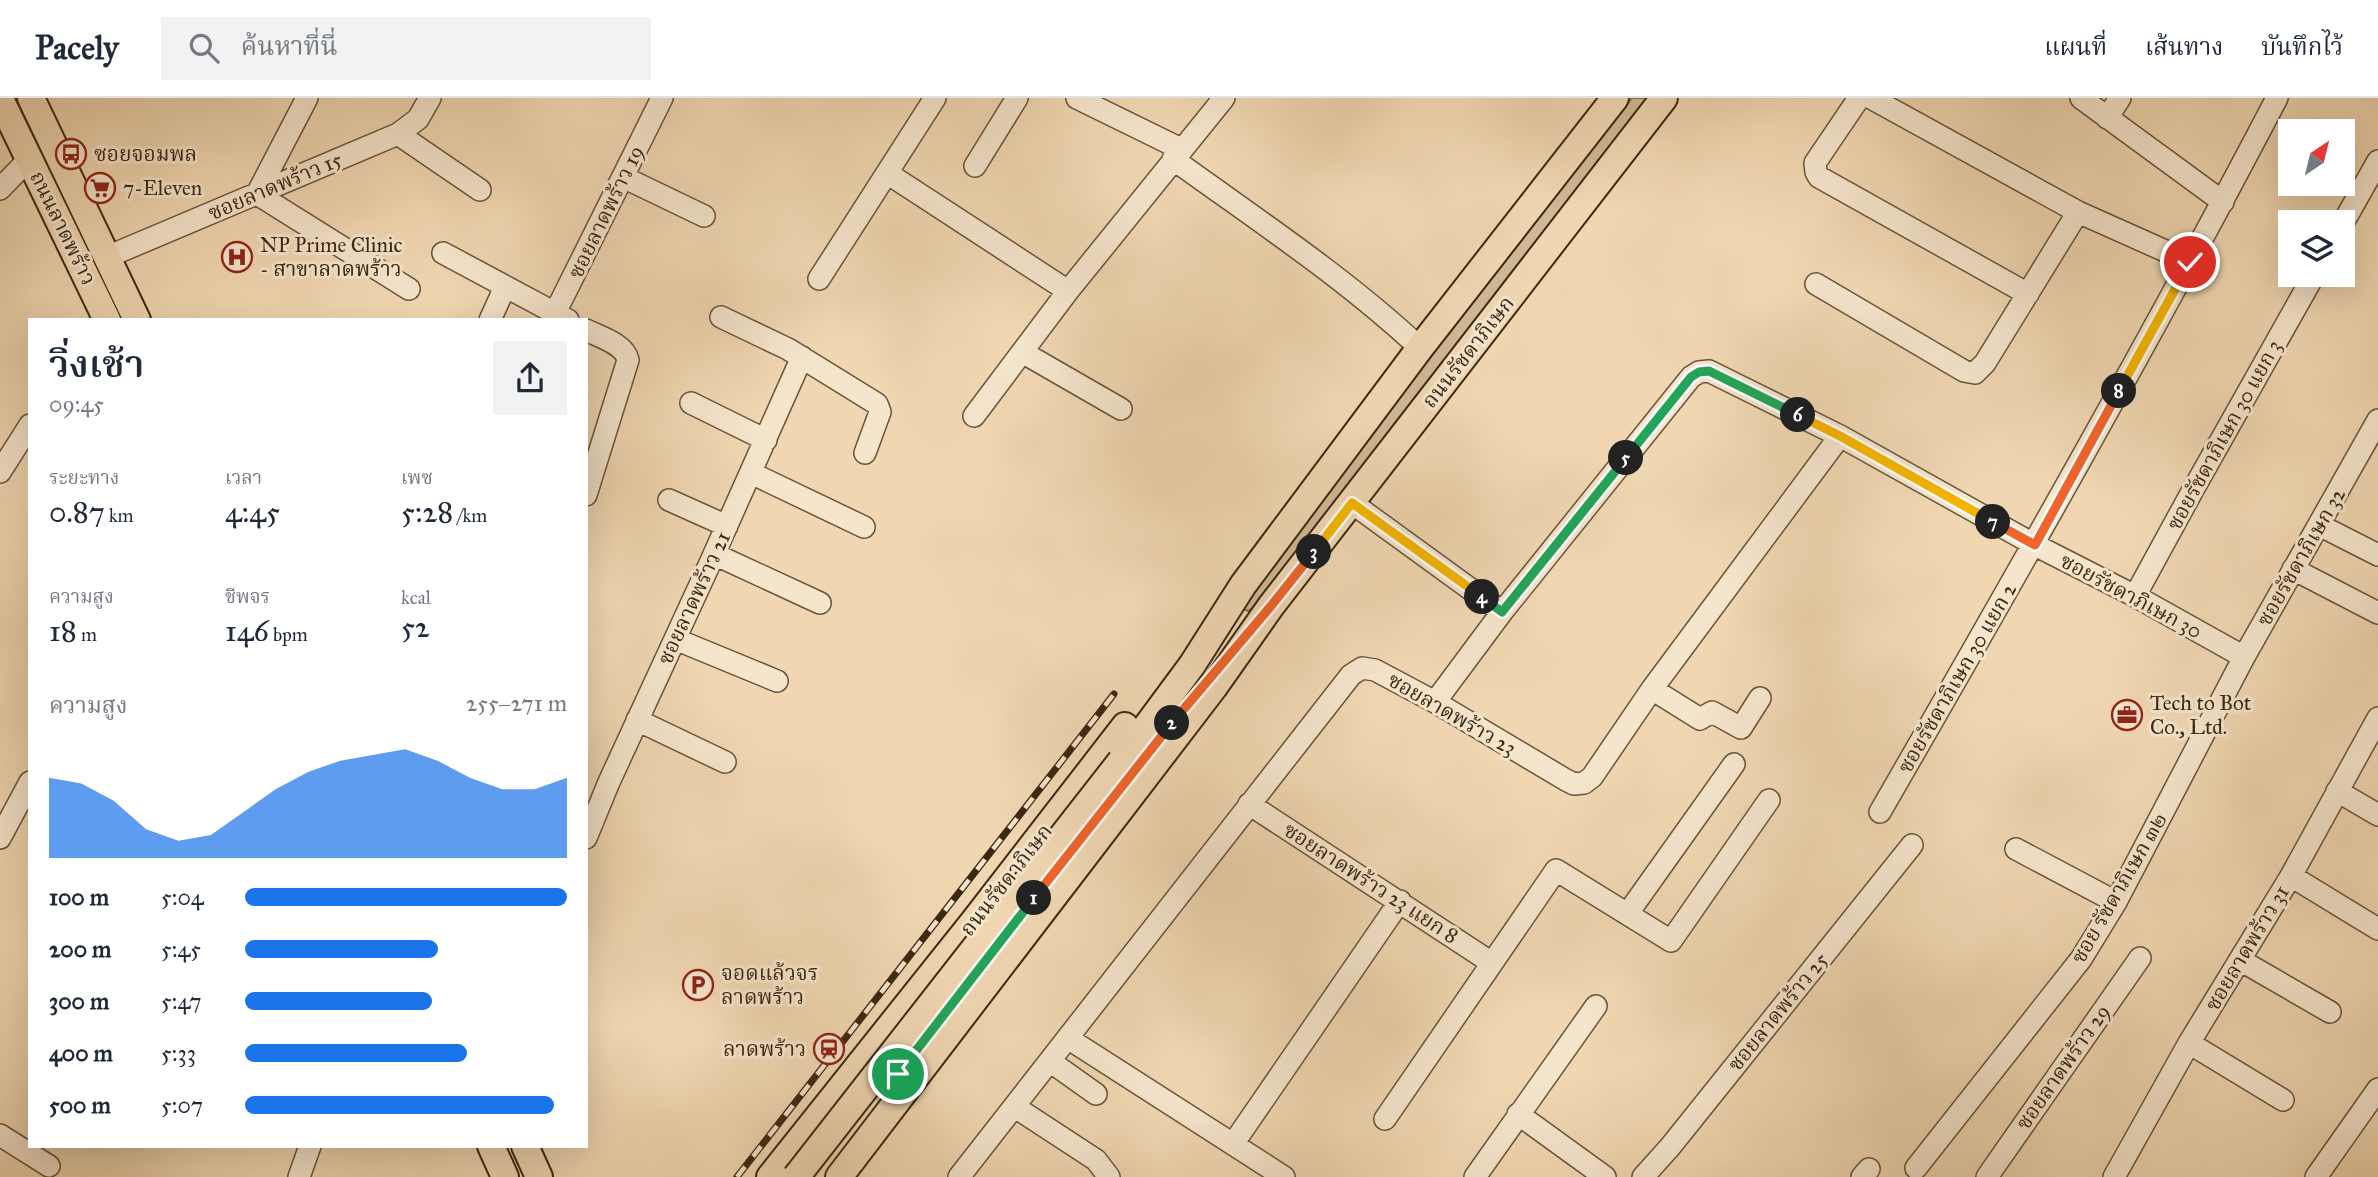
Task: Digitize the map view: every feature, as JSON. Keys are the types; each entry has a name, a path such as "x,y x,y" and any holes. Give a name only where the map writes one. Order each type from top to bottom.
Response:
{"main road":[{"name":"ถนนลาดพร้าว","path":"31,98 133,310"},
{"name":"ถนนรัชดาภิเษก","path":"818,1177 1127,766 1243,585 1420,348 1615,98"},
{"name":"ถนนรัชดาภิเษก","path":"796,1177 1127,766 1202,686 1271,606 1664,98"},
{"name":"ถนนลาดพร้าว","path":"0,99 82,267 102,317"},
{"path":"82,267 107,257"},
{"path":"102,317 133,310"},
{"name":"ถนนรัชดาภิเษก","path":"770,1177 1171,667 1243,585"},
{"name":"ถนนรัชดาภิเษก","path":"846,1168 1198,709 1271,606"},
{"path":"889,1028 886,1045 903,1059 913,1061 933,1054"},
{"path":"816,1120 807,1143 809,1149 826,1163 846,1168"},
{"path":"492,1148 505,1177"},
{"path":"526,1148 540,1177"}],"street":[{"path":"307,98 257,194 409,289"},
{"name":"ซอยลาดพร้าว 15","path":"107,257 398,134 414,123 430,98"},
{"name":"ซอยลาดพร้าว 19","path":"562,317 623,177 662,98"},
{"path":"819,279 935,98"},
{"path":"975,166 1017,98"},
{"path":"1077,98 1177,154 1330,271 1385,315 1420,348"},
{"path":"974,416 1068,291 1224,98"},
{"path":"1859,98 1815,163 1819,177 2028,294"},
{"path":"1871,98 2078,212 2190,262"},
{"path":"2081,98 2222,202"},
{"path":"2107,118 2120,98"},
{"name":"ซอยรัชดาภิเษก 30 แยก 2","path":"1880,812 2035,545 2277,98"},
{"path":"398,134 480,190"},
{"path":"0,189 29,159"},
{"path":"2350,210 2378,161"},
{"path":"887,173 1068,291"},
{"path":"623,177 704,216"},
{"path":"1816,284 1964,371 1975,373 1985,363 2078,212"},
{"path":"443,253 562,317"},
{"path":"491,318 505,287"},
{"name":"ซอยรัชดาภิเษก 30 แยก 3","path":"2135,596 2307,287"},
{"path":"721,317 802,357 879,407 880,412 864,453"},
{"path":"588,331 621,348 628,355 588,489"},
{"path":"1022,352 1121,409"},
{"name":"ซอยลาดพร้าว 21","path":"588,833 802,357"},
{"name":"ซอยรัชดาภิเษก 30","path":"1435,702 1502,612 1691,377 1699,372 1709,371 1840,436 2244,657"},
{"path":"691,403 766,440"},
{"name":"ซอยรัชดาภิเษก 32","path":"2244,657 2378,420"},
{"path":"0,472 28,428"},
{"name":"ซอยลาดพร้าว 23","path":"959,1177 1351,674 1362,668 1375,670 1435,702 1566,780 1574,784 1584,783 1840,436"},
{"path":"751,473 864,527"},
{"path":"669,500 727,526"},
{"path":"1352,503 1502,612"},
{"path":"2319,525 2378,555"},
{"path":"714,554 820,603"},
{"path":"2293,569 2378,613"},
{"path":"675,639 776,681"},
{"name":"ซอย รัชดาภิเษก ๓๒","path":"1916,1168 2081,959 2116,902 2244,657"},
{"path":"1652,689 1700,719 1712,712 1741,728 1760,698"},
{"name":"ซอยลาดพร้าว 31","path":"2114,1177 2189,1043 2291,876 2378,718"},
{"path":"637,720 725,762"},
{"path":"1628,913 1734,764"},
{"path":"0,838 28,786"},
{"path":"2337,791 2378,815"},
{"path":"1385,1119 1556,870 1671,941 1769,800"},
{"name":"ซอยลาดพร้าว 23 แยก 8","path":"1249,804 1492,963"},
{"name":"ซอยลาดพร้าว 25","path":"1643,1177 1912,845"},
{"path":"2016,849 2116,902"},
{"path":"2291,876 2378,929"},
{"path":"1233,1144 1400,901"},
{"name":"ซอยลาดพร้าว 29","path":"1987,1177 2140,958"},
{"path":"2241,960 2330,1012"},
{"path":"1475,1177 1596,1006"},
{"path":"1069,1039 1284,1177"},
{"path":"2189,1043 2283,1100"},
{"path":"1051,1062 1096,1094"},
{"path":"2316,1177 2378,1089"},
{"path":"1015,1107 1096,1160 1109,1177"},
{"path":"1518,1114 1605,1177"},
{"path":"0,1135 49,1166"},
{"path":"299,1177 309,1148"}],"shaded area":[{"path":"1632,98 1648,98 1252,608 1248,611 1244,609 1243,605 1334,481"}],"railway":[{"path":"737,1177 1114,694"}],"place":[{"name":"ซอยจอมพล","path":"71,154"},
{"name":"7-Eleven","path":"100,188"},
{"name":"NP Prime Clinic - สาขาลาดพร้าว","path":"237,257"},
{"name":"Tech to Bot Co., Ltd.","path":"2127,715"},
{"name":"จอดแล้วจร ลาดพร้าว","path":"698,985"},
{"name":"ลาดพร้าว","path":"829,1049"}],"route":[{"path":"898,1074 1133,771 1271,606 1352,503 1502,612 1691,377 1699,372 1709,371 1840,436 2035,545 2190,262"}]}
